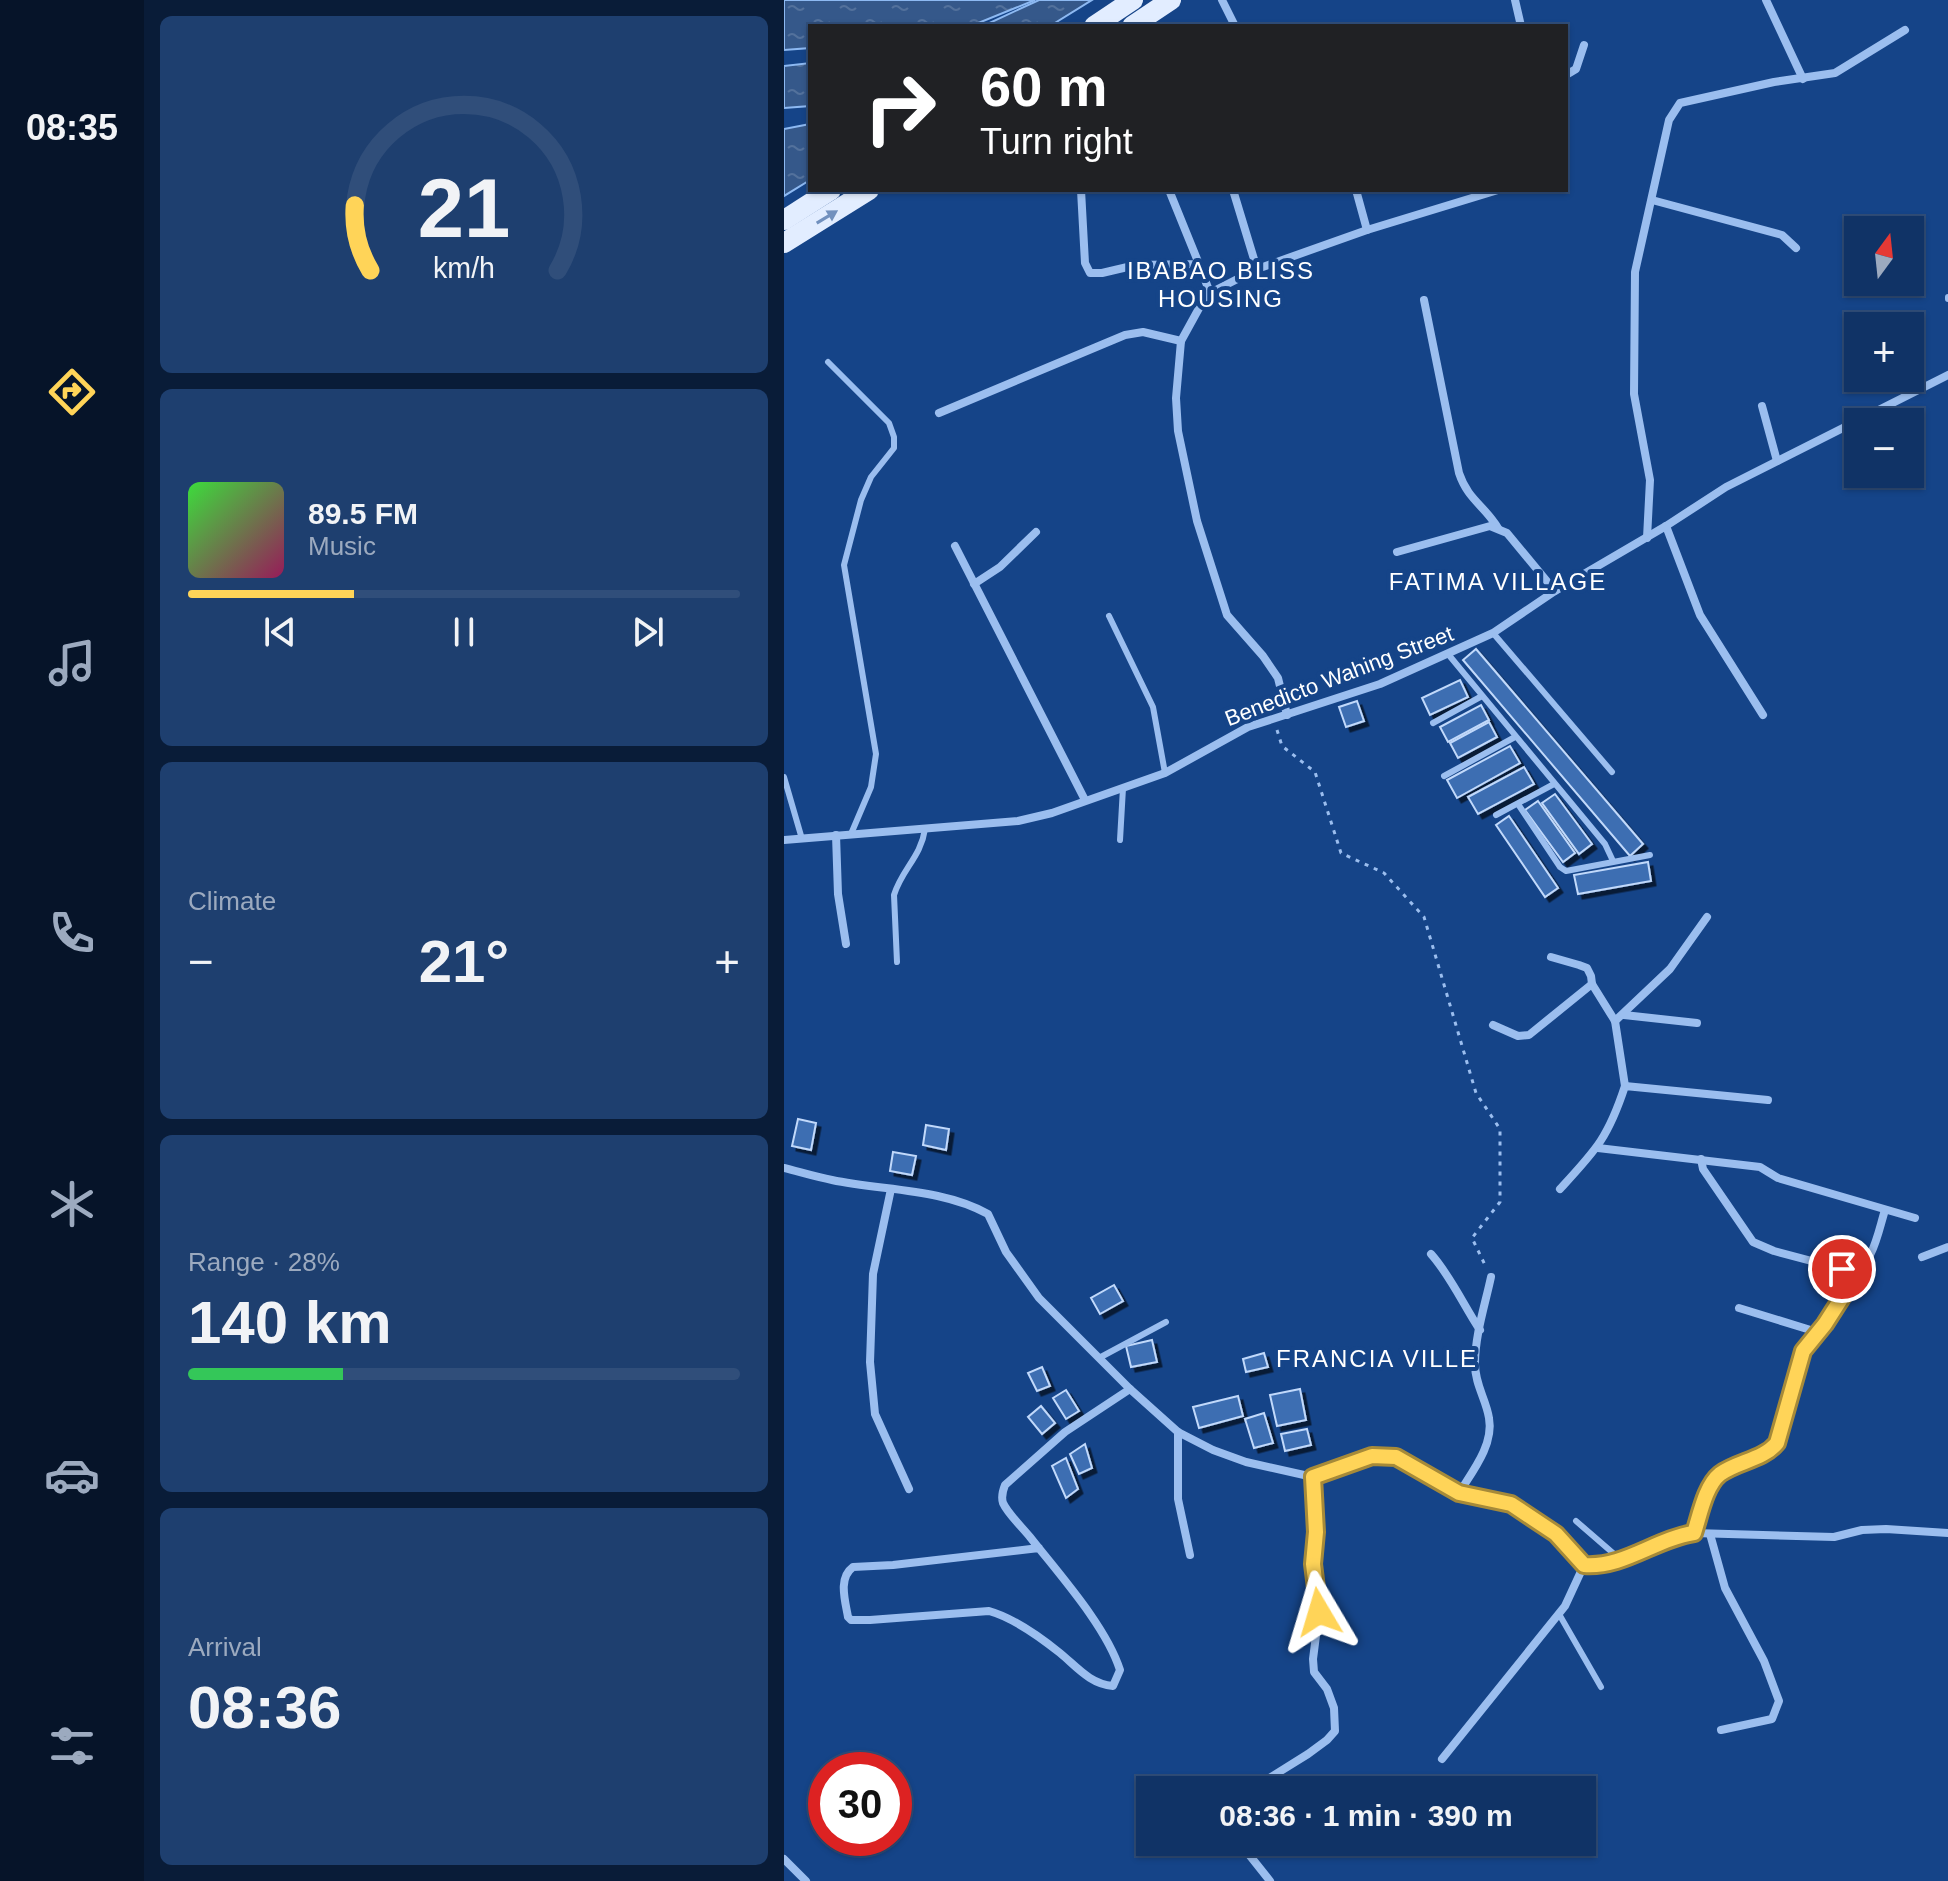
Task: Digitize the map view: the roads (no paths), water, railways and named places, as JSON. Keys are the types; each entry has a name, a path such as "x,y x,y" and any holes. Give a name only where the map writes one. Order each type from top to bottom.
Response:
{"main road":[{"path":"1097,24 1133,0"},
{"path":"1135,24 1171,0"},
{"path":"784,220 828,192"},
{"path":"784,243 866,192"}],"street":[{"path":"1222,0 1234,24"},
{"path":"1515,0 1521,24"},
{"path":"1766,0 1803,79"},
{"path":"1647,538 1650,480 1634,394 1635,272 1669,120 1680,103 1774,82 1835,73 1905,30"},
{"path":"1568,74 1576,69 1584,45"},
{"path":"1081,192 1085,263 1090,273 1136,265 1199,264"},
{"path":"1170,192 1210,293"},
{"path":"1234,192 1257,269"},
{"path":"1357,192 1367,230"},
{"path":"1287,715 1278,678 1227,615 1197,521 1178,431 1176,398 1181,341 1210,293 1257,269 1367,230 1491,192"},
{"path":"1652,200 1782,235 1796,248"},
{"path":"1424,300 1459,473 1471,499 1487,510 1498,528"},
{"path":"939,413 1125,335 1143,332 1181,341"},
{"name":"Benedicto Wahing Street","path":"784,840 1018,821 1052,813 1165,773 1248,727 1380,684 1493,633 1555,591 1647,538 1726,487 1948,375"},
{"path":"1762,406 1777,461"},
{"path":"1397,552 1490,526 1507,533 1555,591"},
{"path":"1666,526 1700,615 1763,715"},
{"path":"974,584 1000,567 1036,532"},
{"path":"955,546 1085,800"},
{"path":"836,835 838,894 846,944"},
{"path":"1615,1021 1670,969 1707,917"},
{"path":"1551,957 1587,968 1592,984 1615,1021 1625,1086 1609,1130 1598,1148 1560,1189"},
{"path":"1493,1025 1518,1036 1529,1035 1592,984"},
{"path":"1624,1015 1697,1023"},
{"path":"1625,1086 1768,1100"},
{"path":"1598,1148 1760,1167 1778,1178 1915,1218"},
{"path":"1701,1159 1703,1169 1753,1242 1774,1251 1842,1269 1850,1276"},
{"path":"784,1168 833,1181 953,1200 988,1214 1006,1252 1039,1298 1130,1389 1178,1432 1246,1462 1313,1477 1372,1456 1396,1457 1459,1493 1511,1504 1556,1534 1584,1565 1611,1565 1673,1536 1694,1533 1834,1537 1862,1530 1886,1529 1948,1533"},
{"path":"891,1189 873,1274 870,1362 875,1414 909,1489"},
{"path":"1694,1533 1710,1486 1719,1475 1770,1450 1777,1443 1803,1351 1848,1288 1850,1276 1870,1258 1885,1210"},
{"path":"1922,1257 1948,1247"},
{"path":"1431,1254 1445,1270 1480,1330"},
{"path":"1459,1493 1484,1450 1490,1420 1476,1386 1475,1349 1491,1277"},
{"path":"1739,1308 1817,1332"},
{"path":"1039,1548 853,1567 844,1581 848,1617 851,1620 870,1620 989,1611 1003,1614 1058,1652 1082,1674 1101,1685 1113,1686 1120,1670 1114,1651 1039,1548 1003,1502 1002,1492 1005,1485 1065,1432 1130,1389"},
{"path":"1178,1432 1178,1499 1190,1555"},
{"path":"1273,1776 1308,1754 1335,1731 1334,1708 1327,1689 1314,1672 1319,1612 1313,1564 1316,1532 1313,1477"},
{"path":"1710,1534 1725,1588 1764,1661 1779,1701 1772,1719 1721,1730"},
{"path":"1442,1759 1559,1614 1584,1565"},
{"path":"1250,1856 1270,1881"},
{"path":"784,1859 806,1881"}],"lane":[{"path":"828,362 889,423 894,437 894,448 871,477 861,500 844,565 876,754 871,787 851,834"},
{"path":"1109,616 1153,707 1165,773"},
{"path":"1493,633 1612,772"},
{"path":"1448,654 1605,844 1613,861"},
{"path":"1433,723 1482,696"},
{"path":"1444,776 1515,737"},
{"path":"784,777 802,839"},
{"path":"1496,815 1554,784"},
{"path":"1120,840 1123,788"},
{"path":"1518,804 1560,867 1566,871 1650,855"},
{"path":"897,962 894,895 897,884 919,853 925,829"},
{"path":"1099,1358 1166,1322"},
{"path":"1576,1521 1621,1560"},
{"path":"1559,1614 1601,1687"}],"water":[{"path":"784,0 1035,0 976,24 808,24 808,48 784,50"},
{"path":"1039,0 1092,0 1053,24 987,24"},
{"path":"808,63 808,106 784,108 784,66"},
{"path":"808,124 808,181 784,196 784,129"}],"district":[{"name":"IBABAO BLISS HOUSING","path":"1221,284"},
{"name":"FATIMA VILLAGE","path":"1498,581"},
{"name":"FRANCIA VILLE","path":"1377,1358"}]}
